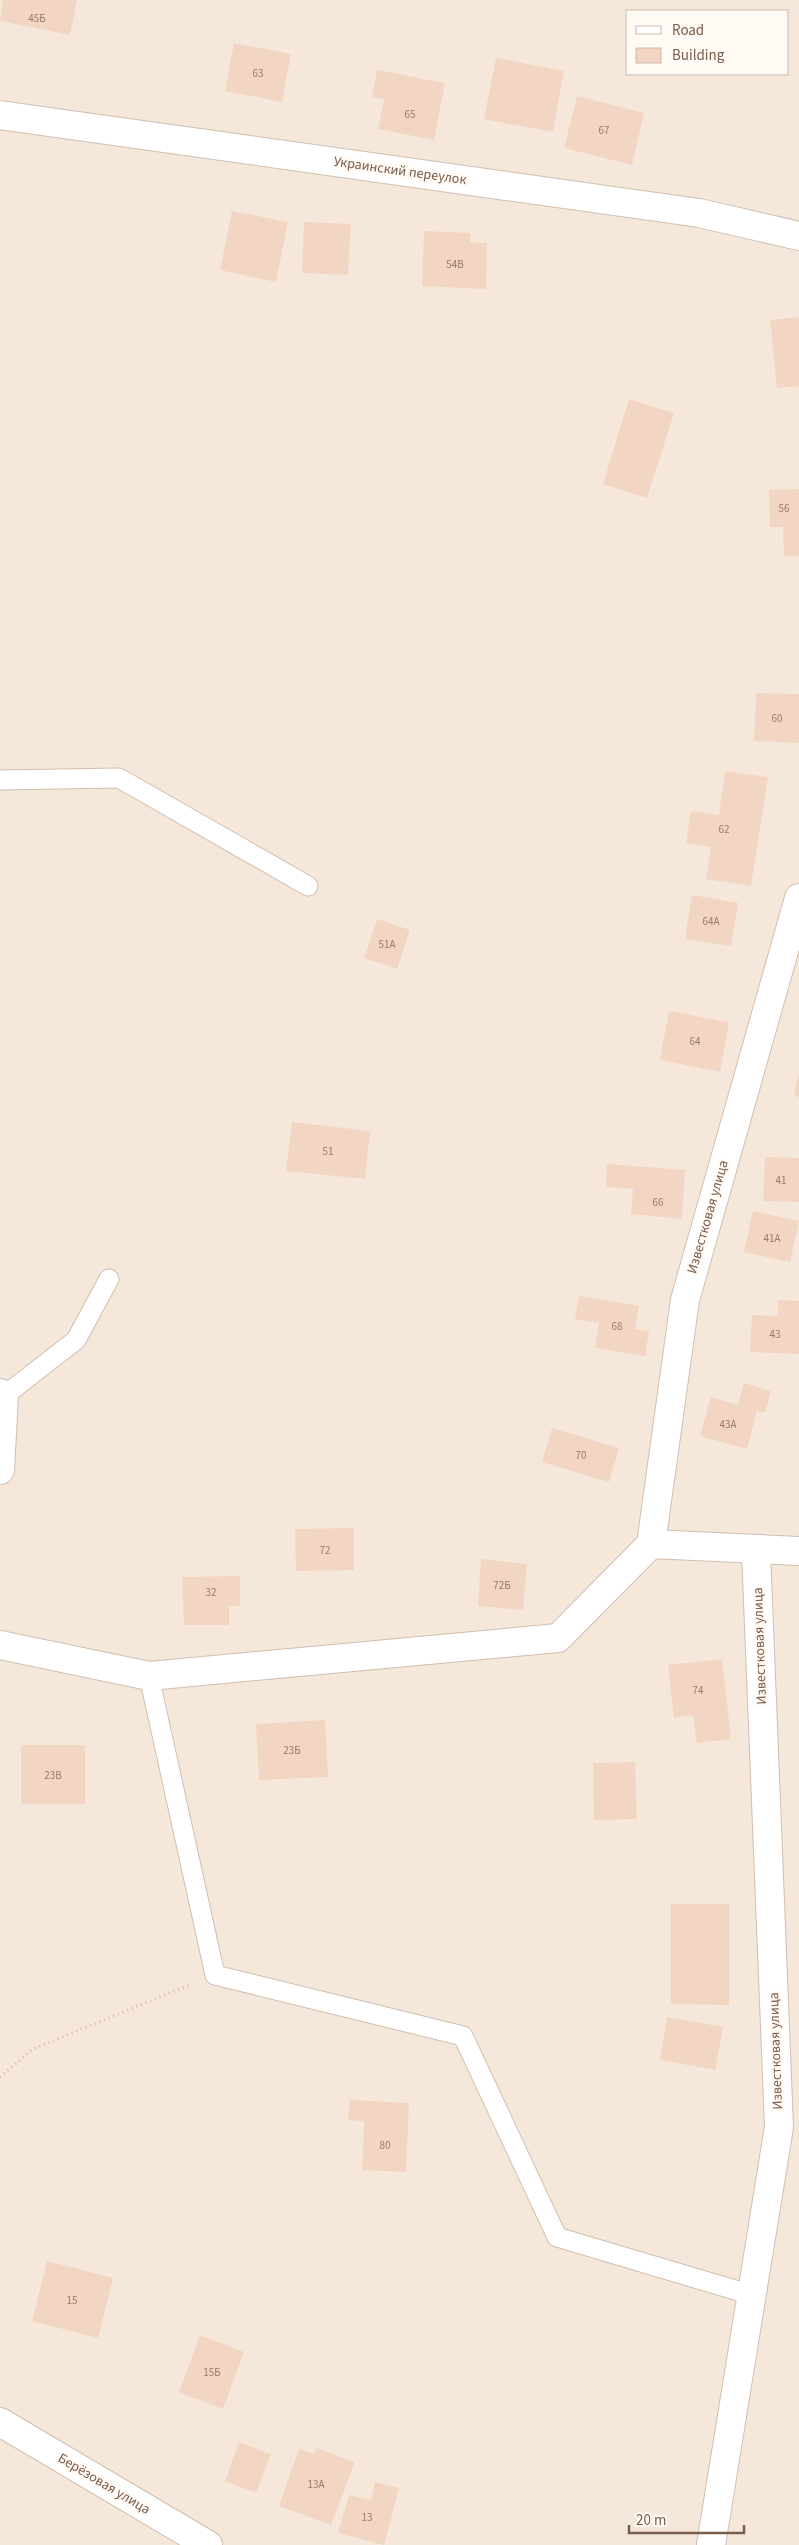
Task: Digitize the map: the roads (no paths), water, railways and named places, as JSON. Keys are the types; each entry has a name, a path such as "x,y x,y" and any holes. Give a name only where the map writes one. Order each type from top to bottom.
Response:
{"street":[{"name":"Украинский переулок","path":"0,115 699,213 799,236"},
{"name":"Известковая улица","path":"651,1544 685,1300 799,898"},
{"path":"0,1470 2,1394"},
{"path":"0,1645 149,1676 558,1638 651,1544 756,1551 799,1551"},
{"name":"Известковая улица","path":"711,2545 779,2127 756,1551"},
{"name":"Берёзовая улица","path":"0,2422 208,2545"}],"lane":[{"path":"0,780 119,778 308,886"},
{"path":"2,1394 76,1340 109,1279"},
{"path":"149,1676 215,1974 463,2036 557,2236 752,2294"}]}
